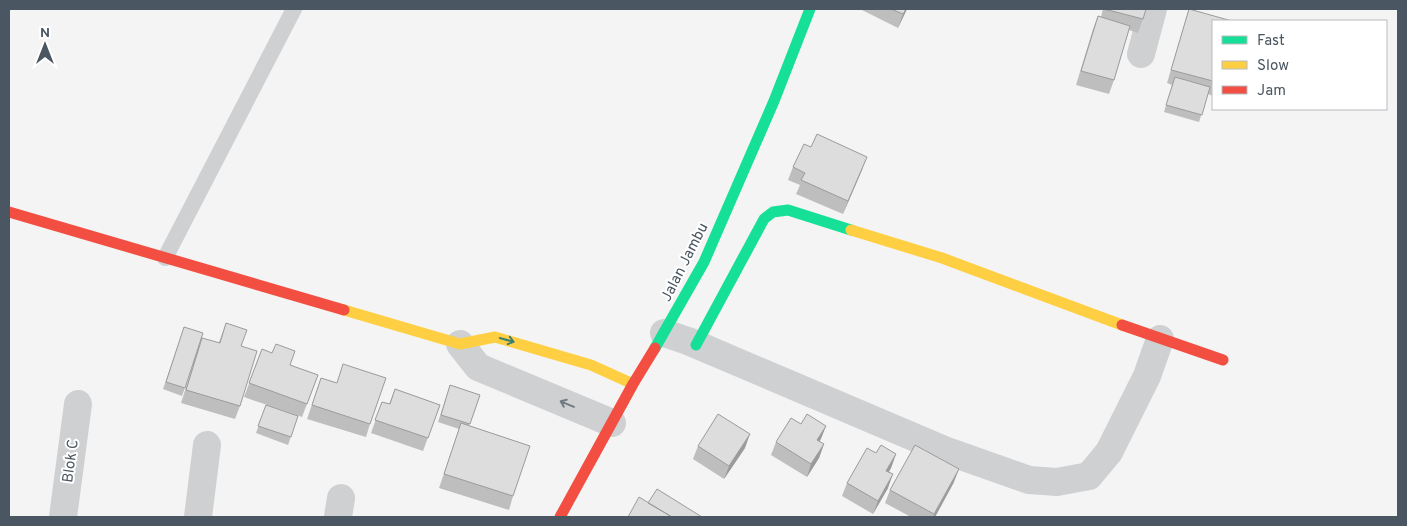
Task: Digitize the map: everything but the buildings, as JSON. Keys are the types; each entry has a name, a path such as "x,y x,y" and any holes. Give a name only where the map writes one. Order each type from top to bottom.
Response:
{"street":[{"name":"Jalan Jambu","path":"560,517 632,384 664,333 704,262 774,101 810,9"},
{"path":"1141,54 1153,9"},
{"path":"696,345 764,219 773,212 788,210 942,258 1160,339 1223,360"},
{"path":"9,212 460,344 495,337 591,365 632,384"},
{"path":"664,333 944,450 1029,480 1057,482 1089,476 1109,452 1147,376 1160,339"},
{"path":"460,344 478,367 612,423"},
{"name":"Blok C","path":"62,517 78,404"},
{"path":"198,517 207,445"}],"lane":[{"path":"165,258 294,9"}],"traffic: fast":[{"path":"655,348 704,262 774,101 810,9"},
{"path":"696,345 764,219 773,212 788,210 851,230"}],"traffic: slow":[{"path":"851,230 942,258 1122,325"},
{"path":"344,310 460,344 495,337 591,365 633,384"}],"traffic: jam":[{"path":"9,212 344,310"},
{"path":"1122,325 1223,360"},
{"path":"560,517 633,384 655,348"}]}
